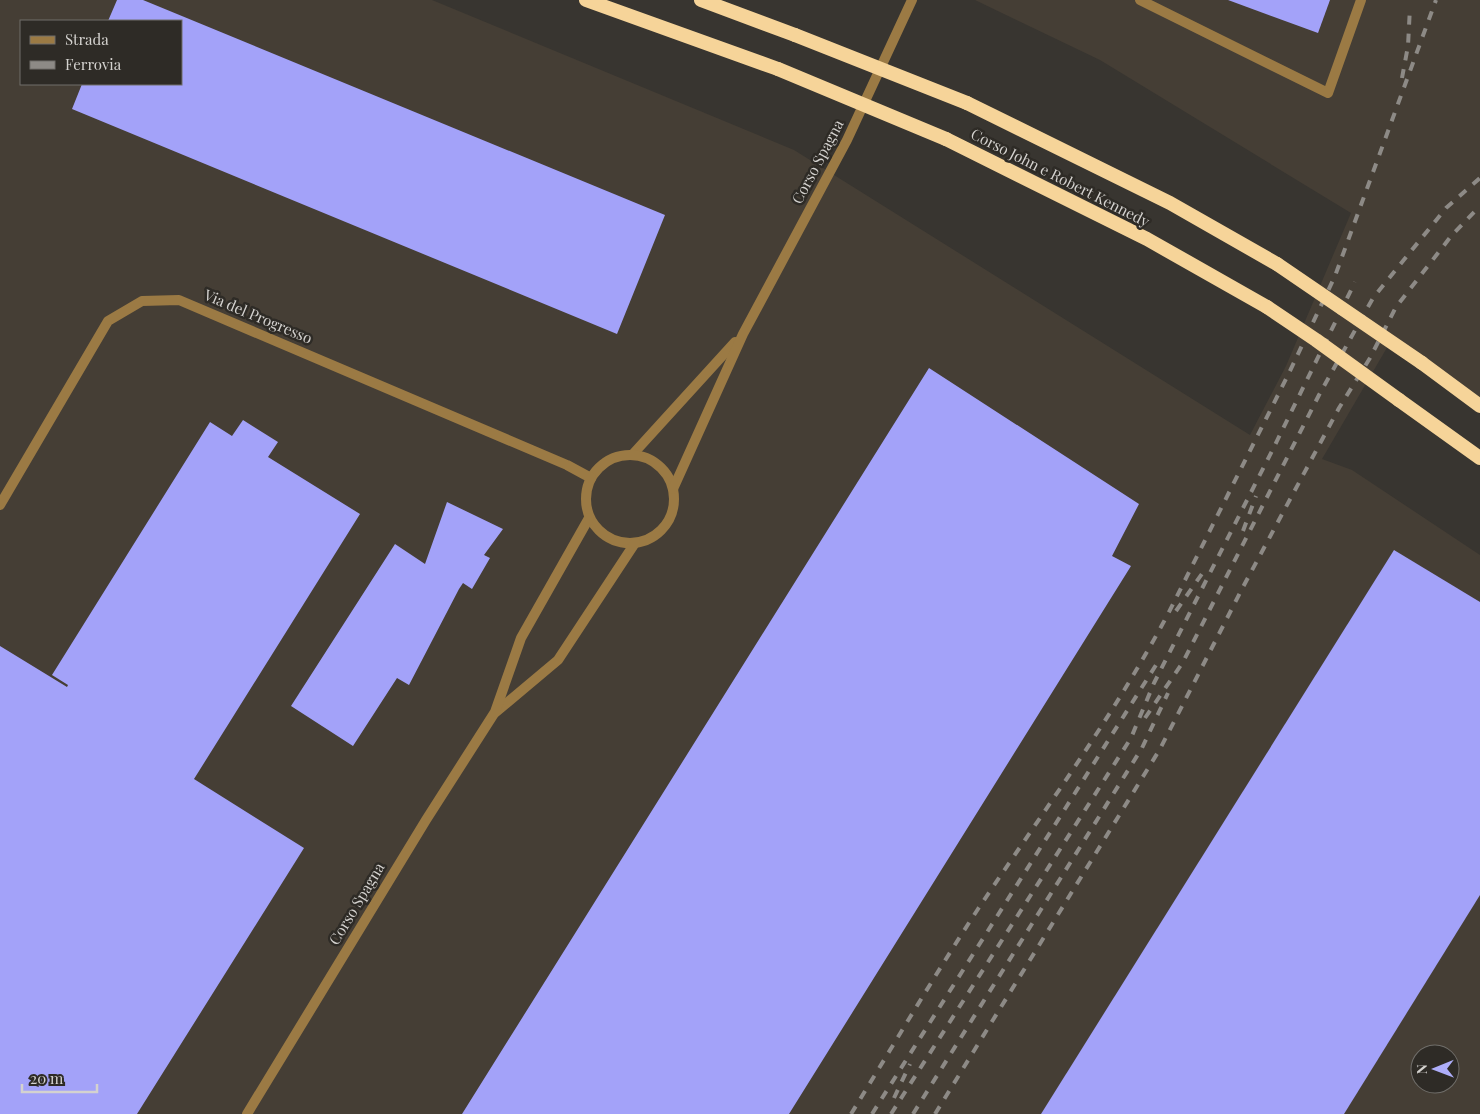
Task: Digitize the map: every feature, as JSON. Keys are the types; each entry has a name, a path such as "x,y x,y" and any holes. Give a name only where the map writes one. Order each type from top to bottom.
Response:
{"highway":[{"name":"Corso John e Robert Kennedy","path":"586,0 778,69 946,139 1147,239 1267,307 1480,458"},
{"name":"Corso John e Robert Kennedy","path":"701,0 966,103 1170,203 1277,264 1422,363 1480,406"}],"street":[{"name":"Corso Spagna","path":"495,712 558,660 635,543 649,539 661,530 670,518 674,503 673,489 743,334 847,140 912,0"},
{"path":"1140,0 1328,92 1361,0"},
{"name":"Via del Progresso","path":"0,505 108,321 142,301 179,300 567,465 591,478"},
{"name":"Corso Spagna","path":"633,454 743,334"},
{"path":"635,543 621,542 608,538 597,529 589,518 585,503 587,487 591,478 604,462 618,456 633,454 647,458 658,465 668,476 673,489"},
{"name":"Corso Spagna","path":"247,1114 426,820 495,712 521,638 589,518"}],"shaded area":[{"path":"0,0 432,0 794,150 1250,435 1286,366 1351,213 1100,60 975,0 1480,0 1480,399 1392,339 1322,459 1352,470 1480,555 1480,1114 0,1114"}],"building":[{"path":"117,0 143,0 665,215 617,334 72,109 82,85 182,85 182,20 108,20"},
{"path":"1228,0 1330,0 1318,33"},
{"path":"929,368 1139,504 1112,556 1131,566 789,1114 462,1114"},
{"path":"243,420 278,442 268,457 360,514 194,779 304,848 137,1114 0,1114 0,646 67,687 68,685 52,675 210,422 232,436"},
{"path":"447,502 503,529 484,555 490,558 472,589 463,583 459,589 409,685 397,678 353,746 291,706 395,544 425,564"},
{"path":"1394,550 1480,602 1480,895 1344,1114 1041,1114"}],"railway":[{"path":"851,1114 978,909 1101,727 1168,614 1289,373 1335,276 1436,0"},
{"path":"1402,78 1408,46 1410,7"},
{"path":"1145,718 1183,662 1319,395 1373,298 1446,208 1480,178"},
{"path":"935,1114 1160,749 1243,587 1339,408 1370,358 1396,307 1452,235 1480,206"},
{"path":"891,1114 1131,738 1154,683 1272,451 1355,282"},
{"path":"1243,531 1256,496"},
{"path":"1176,611 1206,568"},
{"path":"872,1114 1156,665"},
{"path":"913,1114 1142,748 1168,693"},
{"path":"894,1098 910,1064"}]}
